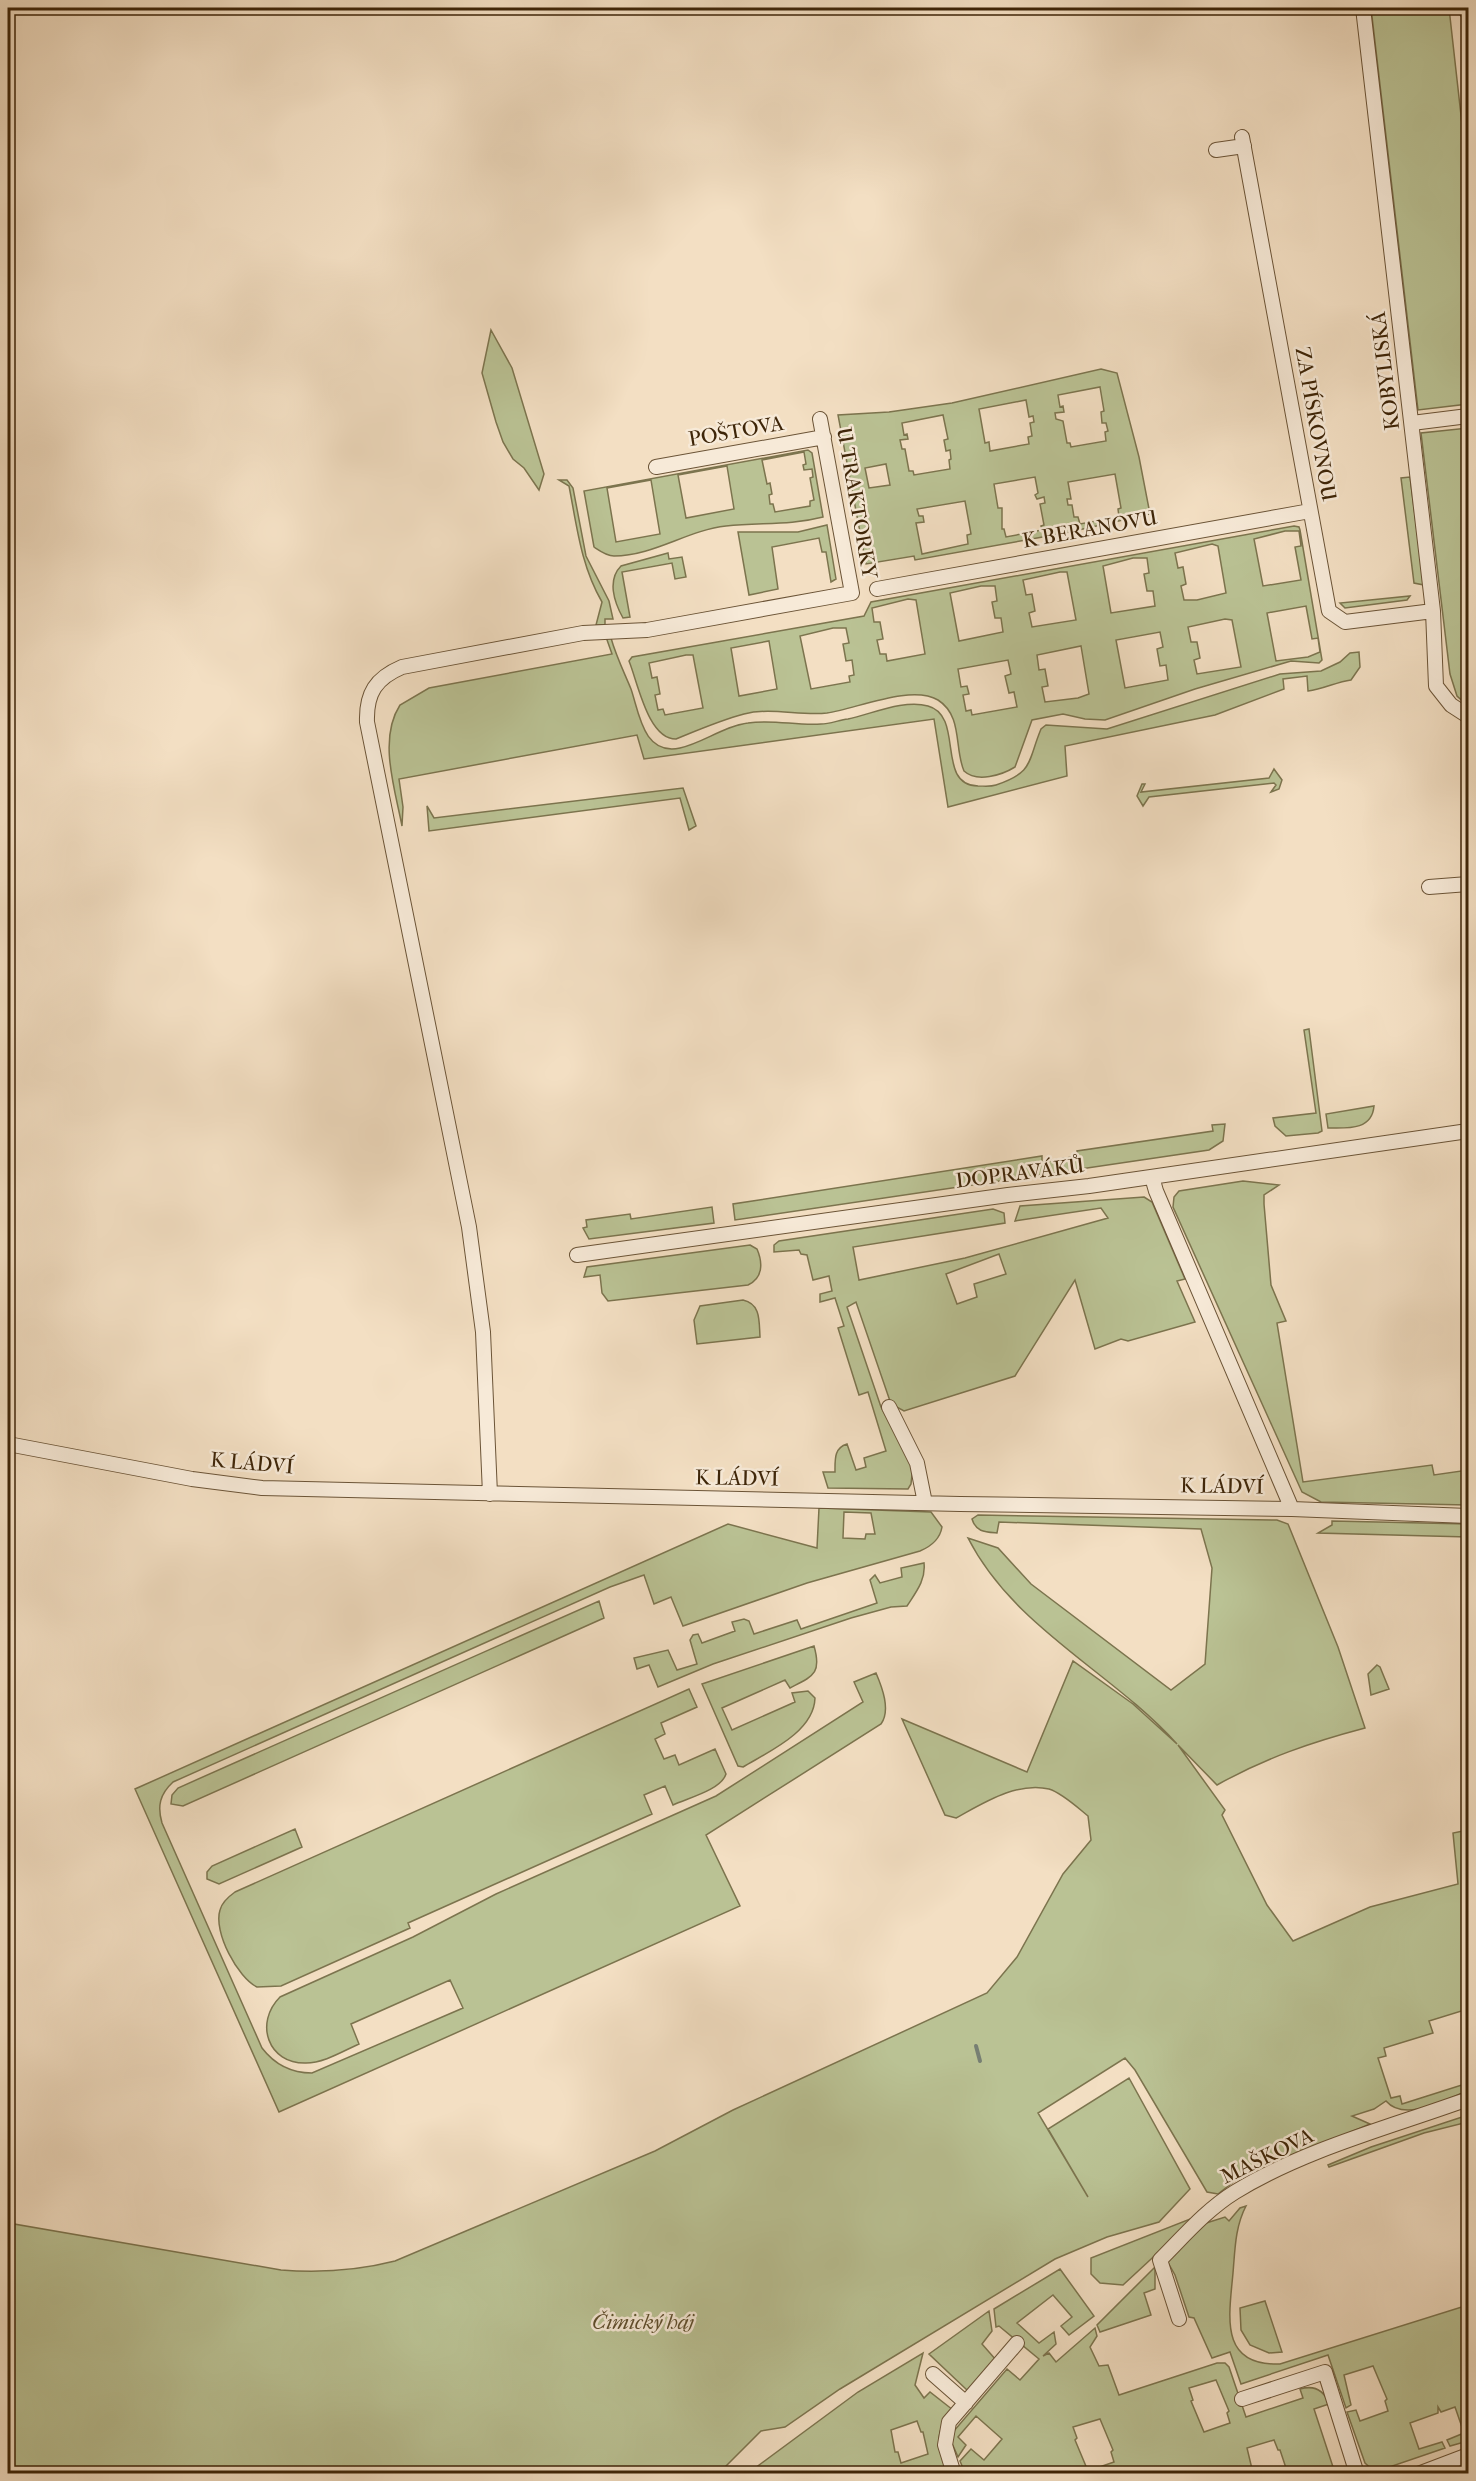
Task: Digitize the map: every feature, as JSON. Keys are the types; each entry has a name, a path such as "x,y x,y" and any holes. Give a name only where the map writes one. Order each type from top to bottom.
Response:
{"street":[{"name":"KOBYLISKÁ","path":"1363,8 1433,611 1436,686 1451,705 1468,716"},
{"name":"ZA PÍSKOVNOU","path":"1216,150 1243,141 1329,611 1335,618 1345,622 1433,611"},
{"path":"1412,423 1468,416"},
{"name":"U TRAKTORKY","path":"490,1494 483,1332 469,1227 371,740 367,708 375,683 387,673 402,667 563,637 600,631 646,630 852,593 820,419"},
{"name":"POŠTOVA","path":"656,467 824,437"},
{"name":"K BERANOVU","path":"877,589 1310,511"},
{"path":"1429,886 1468,884"},
{"name":"DOPRAVÁKŮ","path":"576,1255 1152,1177 1468,1131"},
{"path":"1152,1177 1181,1251 1292,1509"},
{"path":"889,1407 917,1463 925,1503"},
{"name":"K LÁDVÍ","path":"8,1444 192,1479 262,1488 1292,1509 1468,1516"},
{"name":"MAŠKOVA","path":"1179,2319 1160,2260 1210,2210 1236,2192 1309,2156 1468,2099"},
{"path":"954,2474 945,2445 949,2422 1017,2343"},
{"path":"1242,2399 1324,2372 1357,2474"},
{"path":"933,2374 966,2403"},
{"path":"1418,2474 1468,2455"}],"green space":[{"path":"1371,8 1449,8 1468,178 1468,404 1418,410"},
{"path":"491,330 512,368 544,474 539,490 524,468 513,459 503,442 496,422 482,373"},
{"path":"1101,369 1117,373 1139,457 1150,514 1065,533 915,560 914,556 866,564 838,415 889,412 952,403","holes":["1100,387 1104,411 1101,412 1102,423 1106,423 1108,431 1105,432 1106,441 1071,447 1070,443 1067,443 1063,421 1056,419 1055,413 1064,412 1063,406 1060,407 1058,395","1026,400 1029,417 1033,416 1034,422 1030,423 1032,436 1028,437 1029,444 990,451 989,442 985,443 979,409","943,415 948,439 944,440 946,451 950,450 950,469 914,475 913,471 909,471 905,449 902,449 900,440 908,439 907,434 904,435 902,423","886,464 890,485 869,488 865,468","1115,474 1121,508 1118,509 1119,517 1080,524 1078,517 1074,517 1072,505 1068,505 1067,499 1071,499 1068,482","1035,477 1038,493 1035,495 1037,499 1044,497 1045,503 1040,504 1044,525 1041,526 1042,530 1006,537 1002,529 1002,508 998,508 994,484","965,501 971,534 967,535 968,544 922,554 916,523 924,522 923,516 919,516 917,509"]},
{"path":"1468,428 1468,706 1457,696 1450,674 1421,433"},
{"path":"808,450 812,453 823,517 798,522 712,528 643,552 611,556 594,547 584,491","holes":["804,452 806,464 803,465 804,470 812,469 813,477 810,478 814,500 810,501 810,506 775,512 773,504 770,504 769,495 772,494 770,483 767,484 762,460","727,466 734,509 686,518 678,475","651,480 660,534 616,542 607,488"]},
{"path":"1410,477 1424,585 1414,583 1401,478"},
{"path":"559,480 567,480 573,488 586,556 609,601 613,619 605,619 605,625 596,625 602,602 584,560 569,486"},
{"path":"827,525 836,579 831,582 826,552 822,552 819,538 772,547 778,589 749,595 738,532 798,532"},
{"path":"1294,526 1299,527 1300,530 1322,660 1319,663 1291,661 1195,689 1105,720 1085,719 1063,714 1032,720 1015,767 990,777 976,777 964,771 955,723 946,707 938,700 927,696 899,696 827,713 754,712 727,719 676,739 666,737 651,720 629,661 632,657 864,616 871,602","holes":["1285,531 1299,531 1301,546 1295,547 1301,580 1263,586 1254,539","1212,544 1218,546 1226,593 1197,600 1184,600 1181,586 1186,584 1183,567 1178,568 1175,553","1133,558 1147,558 1149,573 1144,574 1147,591 1153,591 1155,606 1111,613 1103,566","1067,572 1076,620 1032,627 1029,613 1035,611 1032,594 1026,595 1023,580","981,586 995,586 997,601 992,602 995,618 1001,618 1003,632 959,641 950,593","908,599 916,600 925,654 887,661 886,654 880,654 877,640 883,639 880,622 874,622 872,608","1306,606 1312,639 1318,638 1320,652 1308,657 1276,661 1267,613","1225,619 1232,620 1241,667 1197,674 1194,660 1200,658 1197,642 1191,642 1188,627","833,628 846,628 849,643 843,644 846,661 852,660 854,675 849,676 850,682 811,689 800,636","1160,632 1163,647 1157,649 1160,666 1166,665 1168,680 1125,688 1116,640","769,641 777,689 739,696 731,648","1081,646 1089,694 1078,698 1045,702 1042,687 1048,686 1045,669 1039,670 1037,655","693,655 703,708 665,715 663,709 658,710 655,695 660,694 657,677 652,678 649,663","1008,660 1011,674 1005,676 1009,693 1014,692 1017,707 972,715 971,710 966,711 963,695 969,694 967,686 961,687 958,669"]},
{"path":"668,553 669,559 682,557 686,577 675,579 672,563 622,572 630,617 623,618 613,591 614,578 621,566"},
{"path":"1410,596 1407,600 1345,608 1340,603"},
{"path":"606,637 611,638 631,689 640,720 650,739 658,745 668,749 680,748 730,727 748,723 824,724 888,708 919,704 939,712 949,735 957,774 965,783 978,786 996,785 1023,771 1031,758 1041,729 1046,725 1107,729 1280,674 1321,671 1340,662 1350,653 1359,652 1360,667 1351,680 1319,689 1308,691 1307,676 1283,679 1284,689 1215,715 1065,746 1067,776 948,807 934,719 644,759 637,735 399,779 403,807 402,826 392,780 389,748 393,718 400,705 429,688 612,654"},
{"path":"1274,769 1282,780 1279,789 1271,792 1276,785 1274,783 1149,797 1143,806 1137,796 1142,784 1145,784 1141,792 1269,778"},
{"path":"683,788 696,826 689,830 680,798 429,831 427,806 434,818"},
{"path":"1309,1029 1322,1131 1286,1136 1275,1126 1273,1118 1316,1113 1304,1030"},
{"path":"1374,1106 1372,1114 1363,1124 1350,1128 1328,1128 1326,1114"},
{"path":"1225,1124 1223,1141 1209,1150 735,1220 733,1204 1042,1156 1042,1162 1078,1156 1077,1151 1213,1131 1212,1125"},
{"path":"1243,1181 1279,1185 1264,1195 1264,1204 1271,1285 1286,1321 1277,1323 1303,1482 1432,1465 1434,1475 1468,1470 1468,1505 1321,1502 1302,1492 1173,1207 1174,1197 1179,1191"},
{"path":"1144,1197 1152,1202 1185,1279 1177,1281 1195,1322 1128,1341 1121,1339 1095,1349 1075,1280 1015,1376 904,1411 891,1404 856,1302 847,1307 881,1407 913,1465 911,1484 908,1489 828,1488 823,1472 835,1472 837,1451 843,1446 847,1444 856,1470 866,1467 864,1458 886,1451 868,1392 859,1395 838,1328 844,1326 835,1298 820,1302 820,1294 832,1291 829,1276 813,1280 807,1255 801,1254 799,1250 774,1252 774,1245 779,1241 993,1209 1004,1213 1005,1223 853,1247 859,1280 965,1258 1108,1218 1101,1208 1015,1221 1020,1206","holes":["999,1254 1006,1274 974,1284 977,1297 957,1304 946,1274"]},
{"path":"712,1207 714,1223 589,1239 583,1228 587,1227 586,1220 630,1214 631,1219"},
{"path":"750,1245 757,1249 761,1265 757,1278 748,1285 608,1301 602,1293 600,1275 584,1277 587,1267"},
{"path":"743,1300 756,1309 760,1337 697,1344 694,1320 700,1306"},
{"path":"819,1508 931,1512 942,1527 935,1542 920,1551 807,1583 683,1626 671,1597 654,1604 644,1575 610,1587 173,1782 162,1796 160,1811 162,1823 262,2048 284,2067 312,2073 463,2008 450,1980 351,2024 359,2044 326,2059 306,2063 293,2062 282,2057 269,2040 268,2018 272,2007 280,1997 413,1937 496,1894 716,1796 863,1702 854,1682 876,1673 881,1685 885,1712 881,1724 706,1835 740,1906 279,2112 135,1789 728,1524 817,1548","holes":["844,1512 871,1513 875,1534 866,1534 865,1539 843,1538"]},
{"name":"Čimický háj","path":"978,1515 1277,1520 1288,1524 1338,1647 1365,1728 1289,1752 1217,1785 1178,1745 1225,1810 1222,1815 1267,1905 1293,1941 1370,1907 1458,1884 1453,1833 1468,1830 1468,2009 1429,2021 1433,2033 1384,2048 1386,2056 1378,2058 1391,2098 1400,2096 1402,2104 1468,2083 1468,2091 1414,2110 1394,2107 1386,2101 1374,2109 1352,2116 1370,2124 1236,2180 1218,2194 1207,2192 1135,2070 1125,2058 1038,2113 1088,2197 1048,2129 1129,2078 1190,2189 1159,2222 1107,2237 1055,2259 840,2389 785,2427 761,2431 719,2473 8,2473 8,2223 281,2270 338,2270 395,2261 655,2151 733,2110 987,1993 1017,1957 1063,1874 1091,1840 1088,1816 1059,1794 1037,1787 1000,1795 956,1818 945,1815 902,1719 1027,1772 1073,1661 1133,1704 1177,1744 1151,1718 1037,1623 1011,1598 987,1570 968,1538 998,1548 1031,1584 1171,1690 1205,1664 1212,1568 1201,1529 999,1522 997,1533 985,1532 976,1527 972,1519"},
{"path":"1332,1521 1468,1524 1468,1537 1318,1533 1332,1525"},
{"path":"924,1563 922,1580 907,1606 891,1607 851,1618 713,1664 658,1687 649,1665 637,1669 634,1658 668,1650 677,1670 697,1664 690,1640 693,1635 698,1634 702,1643 735,1631 732,1622 744,1619 749,1621 754,1634 797,1620 801,1629 877,1603 870,1580 875,1575 880,1583 902,1577 901,1568"},
{"path":"599,1601 604,1618 183,1806 171,1804 172,1795 178,1788"},
{"path":"814,1646 817,1663 810,1677 790,1688 785,1680 722,1708 732,1730 795,1702 792,1693 808,1691 815,1698 813,1710 807,1721 788,1740 743,1767 738,1766 702,1684"},
{"path":"1377,1665 1389,1689 1371,1695 1368,1674"},
{"path":"689,1689 697,1707 661,1723 665,1734 655,1739 664,1759 675,1755 679,1765 715,1749 726,1774 718,1785 673,1805 665,1786 644,1795 652,1814 408,1923 410,1928 281,1986 257,1987 242,1974 235,1964 224,1942 219,1919 222,1905 235,1892"},
{"path":"295,1829 302,1847 219,1884 207,1879 207,1872 212,1866"},
{"path":"1468,2115 1468,2122 1424,2133 1329,2167 1328,2165 1371,2147"},
{"path":"1246,2206 1236,2239 1230,2306 1232,2336 1237,2348 1246,2357 1260,2362 1280,2364 1468,2305 1468,2441 1450,2446 1447,2440 1464,2433 1455,2407 1441,2412 1438,2407 1438,2413 1410,2423 1419,2449 1442,2442 1445,2448 1375,2472 1365,2463 1347,2412 1356,2410 1360,2421 1388,2411 1385,2401 1387,2399 1373,2366 1344,2375 1351,2405 1346,2408 1328,2355 1241,2384 1230,2352 1212,2358 1194,2318 1189,2317 1175,2275 1166,2259 1200,2225 1225,2217 1229,2221 1240,2208"},
{"path":"1190,2219 1190,2223 1123,2285 1100,2283 1091,2274 1091,2258"},
{"path":"1155,2267 1155,2289 1144,2293 1151,2315 1100,2332 1097,2325"},
{"path":"1060,2269 1094,2316 1069,2335 1061,2326 1072,2317 1053,2295 1017,2323 1039,2343 1054,2332 1056,2344 1043,2356 1049,2353 1056,2362 1095,2328 1097,2336 1090,2347 1099,2366 1108,2365 1119,2395 1217,2363 1225,2363 1229,2367 1246,2417 1303,2398 1300,2389 1314,2388 1324,2395 1329,2404 1314,2409 1335,2473 1285,2473 1287,2471 1280,2450 1274,2440 1247,2448 1253,2473 965,2473 960,2461 971,2449 984,2460 1002,2439 976,2416 958,2437 966,2445 958,2457 951,2441 953,2432 1007,2369 1020,2380 1039,2359 999,2326 996,2327 994,2309","holes":["1216,2380 1229,2411 1227,2413 1230,2423 1204,2432 1191,2401 1193,2400 1189,2388","1100,2419 1113,2450 1111,2452 1114,2462 1088,2471 1075,2440 1077,2438 1073,2427"]},
{"path":"1265,2301 1282,2352 1269,2353 1250,2345 1241,2330 1240,2308"},
{"path":"989,2311 992,2331 982,2344 996,2360 968,2391 929,2354"},
{"path":"923,2353 915,2385 924,2398 930,2392 953,2410 942,2426 939,2440 948,2473 852,2473 850,2469 835,2474 747,2474 858,2392","holes":["917,2421 923,2432 928,2454 901,2463 898,2452 895,2452 891,2430"]}],"waterway":[{"path":"976,2046 980,2061"}]}
